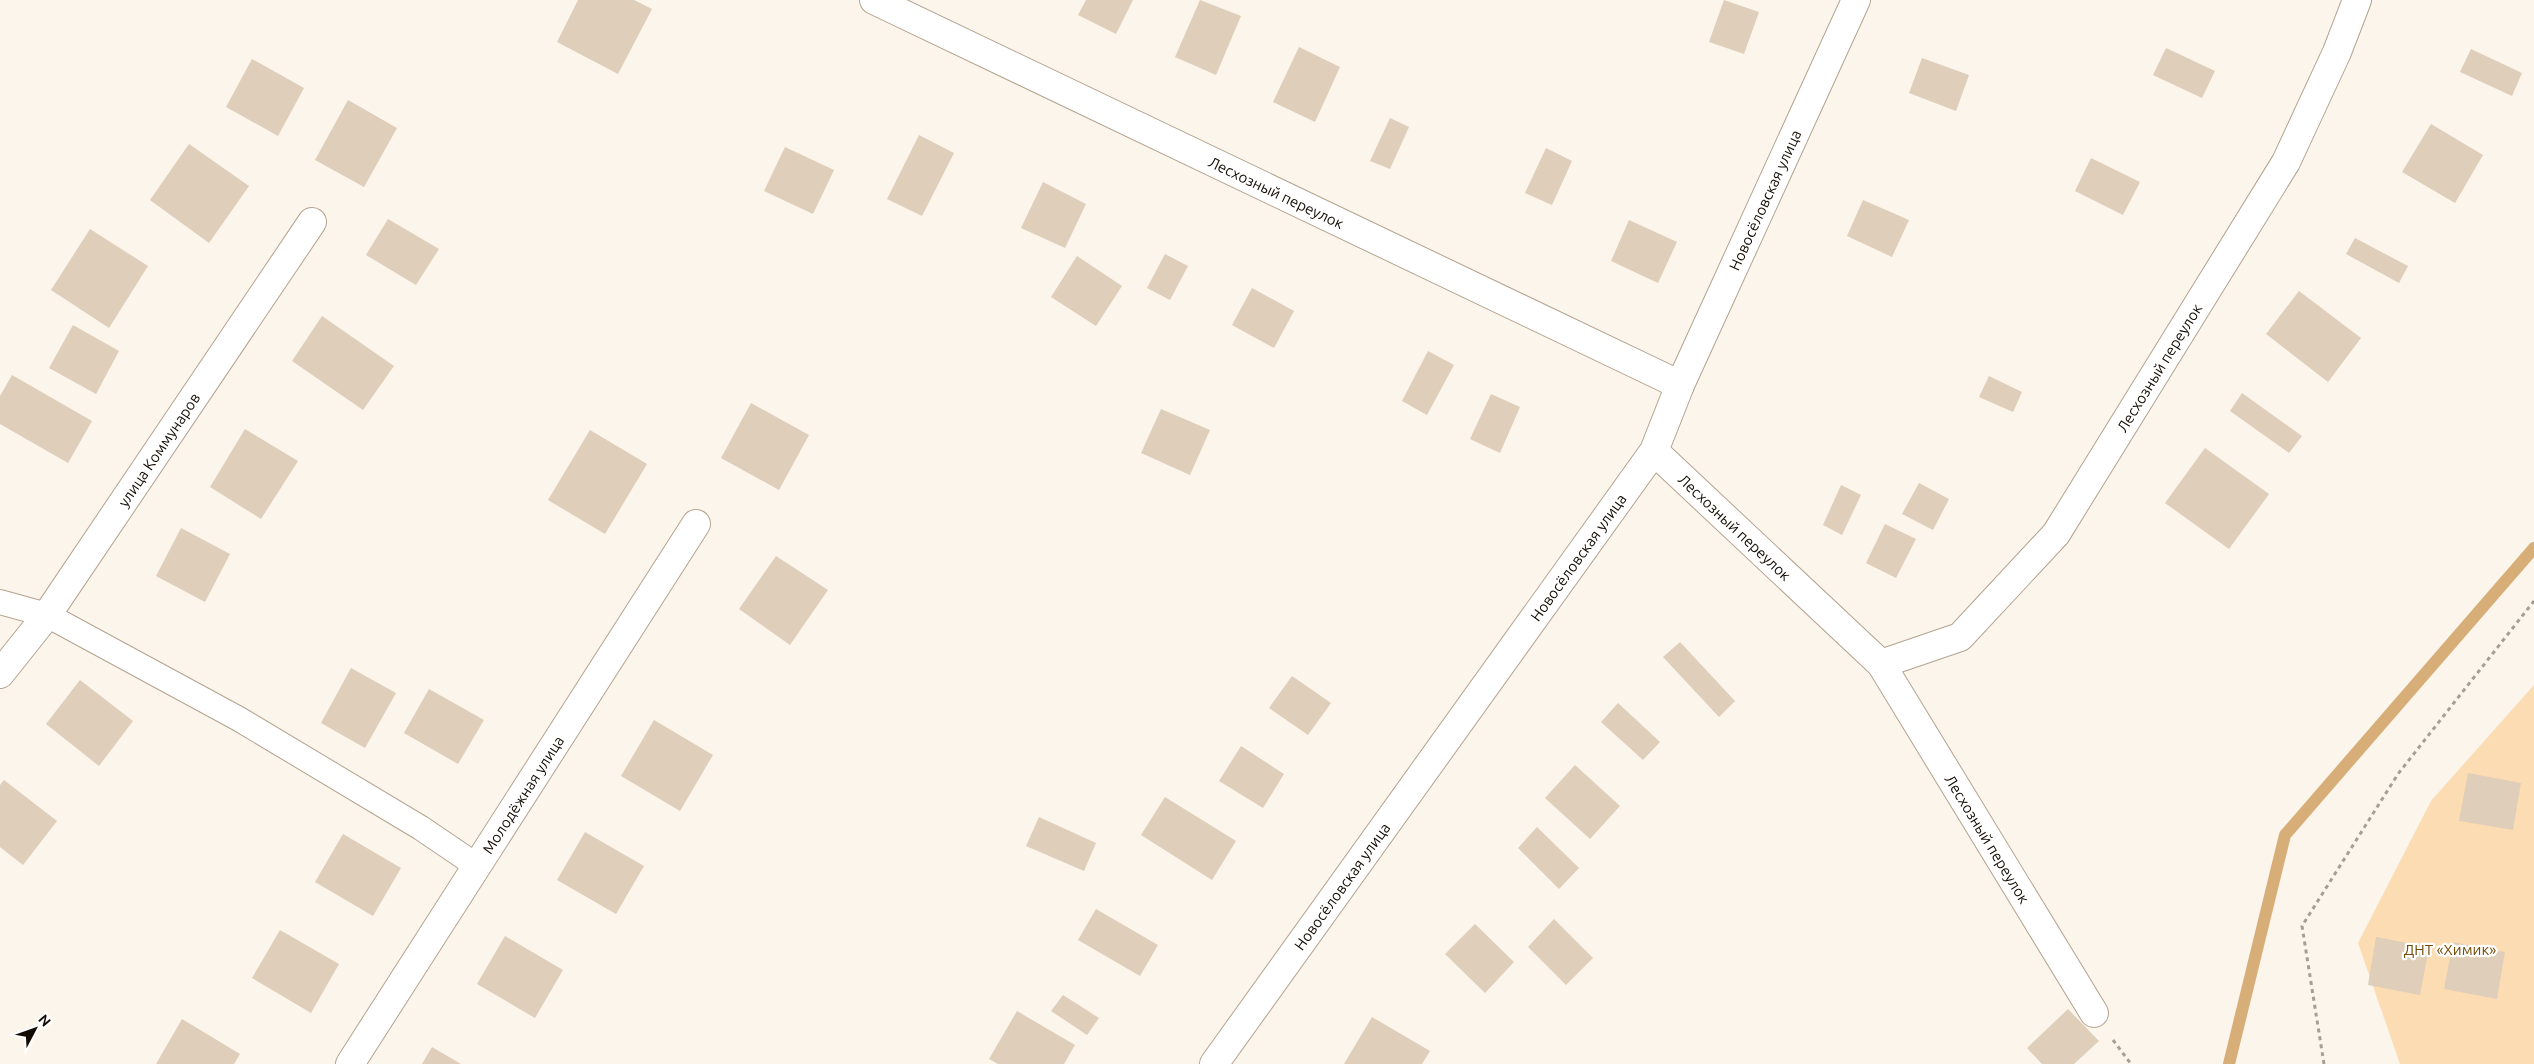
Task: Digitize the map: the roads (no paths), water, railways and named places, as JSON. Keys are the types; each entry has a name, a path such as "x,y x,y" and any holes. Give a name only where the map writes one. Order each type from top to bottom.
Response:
{"street":[{"name":"Лесхозный переулок","path":"874,0 1680,384"},
{"name":"Новосёловская улица","path":"1214,1064 1654,451 1680,384 1856,0"},
{"name":"Лесхозный переулок","path":"1881,664 1960,637 2056,534 2286,162 2337,52 2357,0"},
{"name":"улица Коммунаров","path":"0,674 47,615 312,222"},
{"name":"Лесхозный переулок","path":"1654,451 1881,664 2094,1014"},
{"name":"Молодёжная улица","path":"350,1064 696,524"}],"lane":[{"path":"0,602 47,615 239,719 421,828 477,866"}],"waterway":[{"path":"2229,1064 2285,835 2534,548"}],"park label":[{"name":"ДНТ «Химик»","path":"2450,949"}]}
